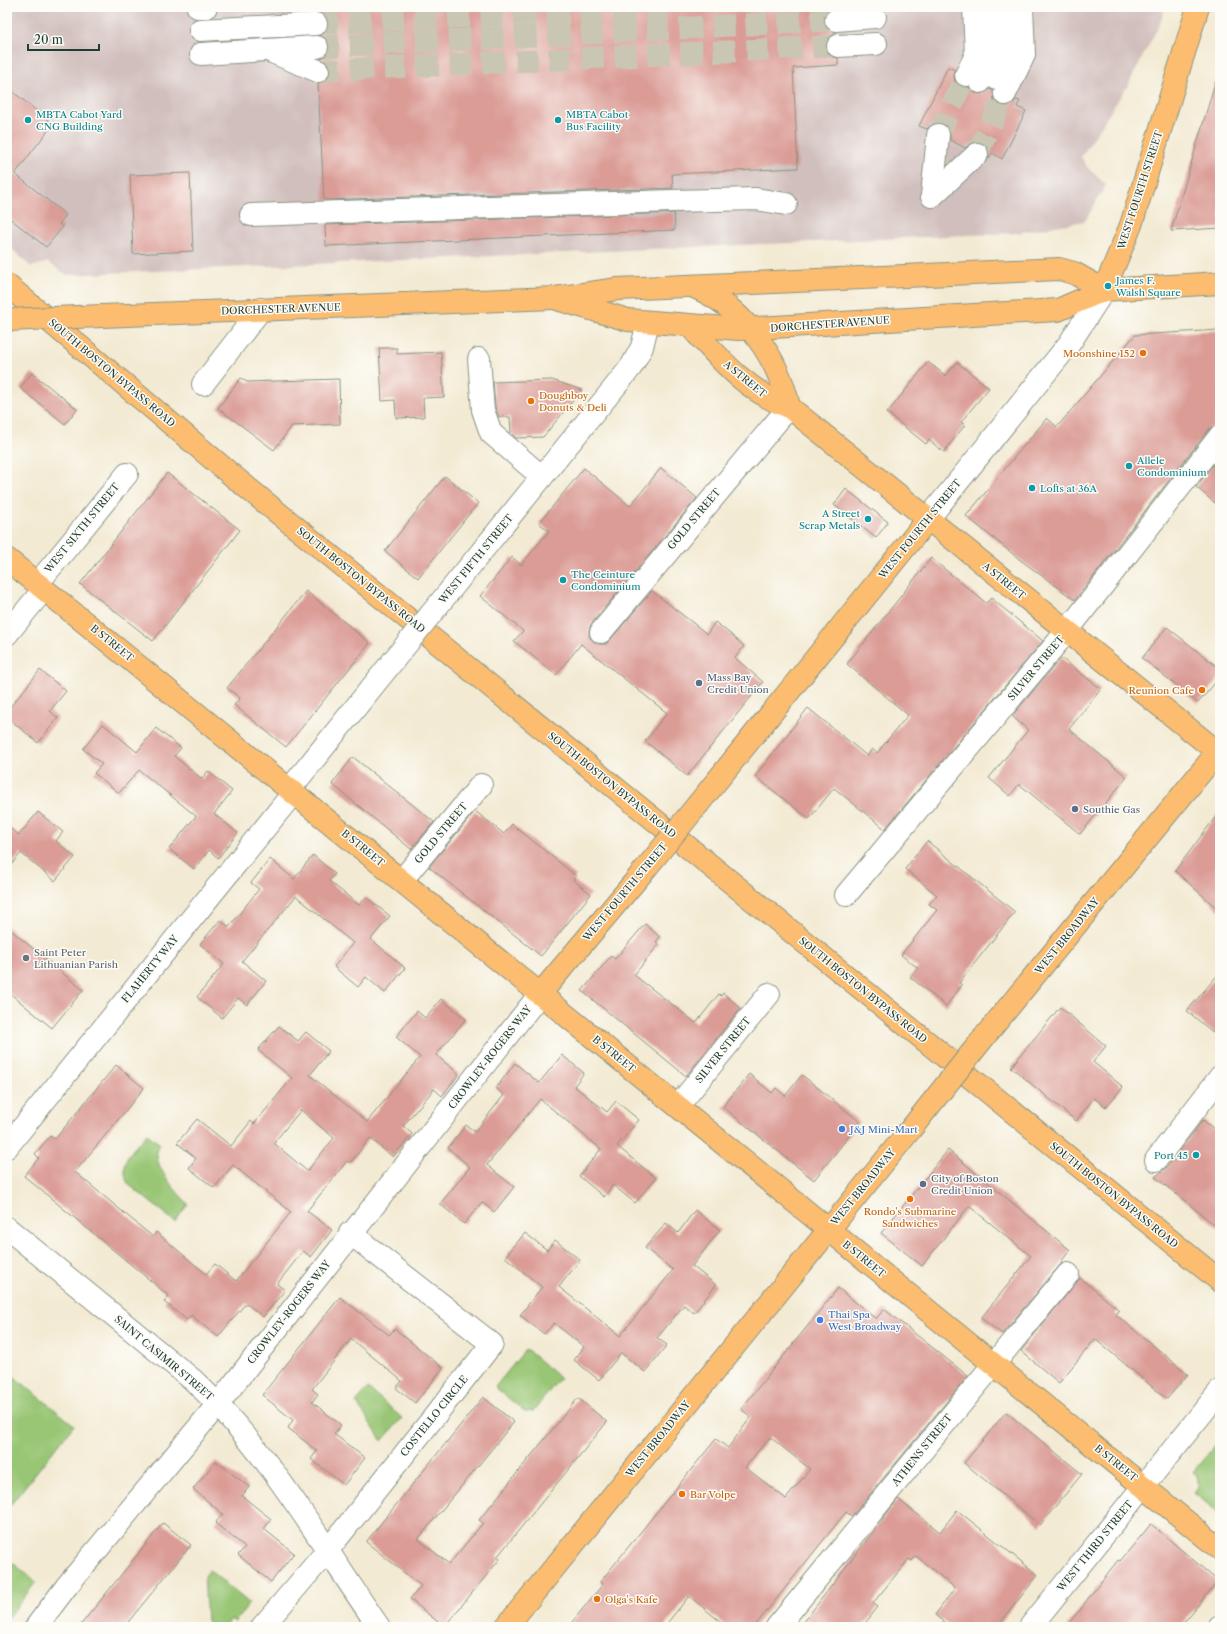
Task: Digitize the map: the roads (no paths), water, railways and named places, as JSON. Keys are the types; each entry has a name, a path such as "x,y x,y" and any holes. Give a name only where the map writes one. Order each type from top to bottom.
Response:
{"main road":[{"name":"WEST FOURTH STREET","path":"1104,290 1131,225 1198,7"},
{"name":"DORCHESTER AVENUE","path":"7,320 555,298 618,289 1059,270 1074,273 1104,290"},
{"name":"DORCHESTER AVENUE","path":"555,298 620,319 690,326 750,328 1058,310 1104,290 1220,283"},
{"name":"SOUTH BOSTON BYPASS ROAD","path":"7,285 234,477 1220,1281"},
{"path":"691,286 721,302 750,328 775,365 783,384 789,407"},
{"name":"A STREET","path":"690,326 729,369 764,396 789,407 1219,752"},
{"name":"WEST FOURTH STREET","path":"540,994 642,873 928,519"},
{"name":"B STREET","path":"7,559 292,790 993,1365 1220,1549"},
{"name":"WEST BROADWAY","path":"506,1627 985,1036 1219,752"}],"street":[{"path":"198,7 206,7"},
{"path":"974,7 976,55 986,85"},
{"path":"986,85 992,54 990,7"},
{"path":"986,85 1008,54 1006,7"},
{"path":"986,85 1024,55 1022,7"},
{"path":"836,20 875,17"},
{"path":"200,30 316,24"},
{"path":"838,46 876,44"},
{"path":"201,54 317,46"},
{"path":"268,50 318,71"},
{"path":"932,196 958,144 932,196"},
{"path":"251,215 756,199 786,204"},
{"name":"WEST FOURTH STREET","path":"928,519 1069,344 1104,290"},
{"path":"203,384 261,309"},
{"name":"WEST FIFTH STREET","path":"292,790 393,661 636,361 645,340 648,322"},
{"path":"479,359 482,410 491,433 542,477"},
{"name":"GOLD STREET","path":"601,632 789,407"},
{"name":"SILVER STREET","path":"846,895 1067,631 1220,436"},
{"name":"WEST SIXTH STREET","path":"7,634 41,586 127,474"},
{"name":"GOLD STREET","path":"402,880 481,785"},
{"name":"FLAHERTY WAY","path":"7,1147 292,790"},
{"name":"CROWLEY-ROGERS WAY","path":"36,1627 66,1587 218,1404 350,1233 540,994"},
{"name":"SILVER STREET","path":"678,1106 769,994"},
{"path":"1156,1160 1220,1077"},
{"name":"SAINT CASIMIR STREET","path":"7,1228 193,1380 218,1404 281,1481 379,1627"},
{"name":"COSTELLO CIRCLE","path":"262,1627 328,1550 492,1344 350,1233"},
{"name":"ATHENS STREET","path":"777,1627 1068,1274"},
{"name":"WEST THIRD STREET","path":"1030,1627 1220,1391"}],"tunnel":[{"path":"316,24 671,7"},
{"path":"317,47 836,20"},
{"path":"318,71 838,46"},
{"path":"938,135 966,75"},
{"path":"977,154 1005,94"}],"place":[{"name":"MBTA Cabot Yard CNG Building","path":"28,120"},
{"name":"MBTA Cabot Bus Facility","path":"558,120"},
{"name":"James F. Walsh Square","path":"1108,286"},
{"name":"Moonshine 152","path":"1143,353"},
{"name":"Doughboy Donuts & Deli","path":"531,401"},
{"name":"Allele Condominium","path":"1129,466"},
{"name":"Lofts at 36A","path":"1032,488"},
{"name":"A Street Scrap Metals","path":"868,519"},
{"name":"The Ceinture Condominium","path":"563,580"},
{"name":"Mass Bay Credit Union","path":"699,683"},
{"name":"Reunion Cafe","path":"1202,690"},
{"name":"Southie Gas","path":"1075,809"},
{"name":"Saint Peter Lithuanian Parish","path":"26,958"},
{"name":"J&J Mini-Mart","path":"842,1129"},
{"name":"Port 45","path":"1196,1155"},
{"name":"City of Boston Credit Union","path":"923,1184"},
{"name":"Rondo's Submarine Sandwiches","path":"910,1199"},
{"name":"Thai Spa West Broadway","path":"820,1320"},
{"name":"Bar Volpe","path":"682,1494"},
{"name":"Olga's Kafe","path":"597,1599"}]}
